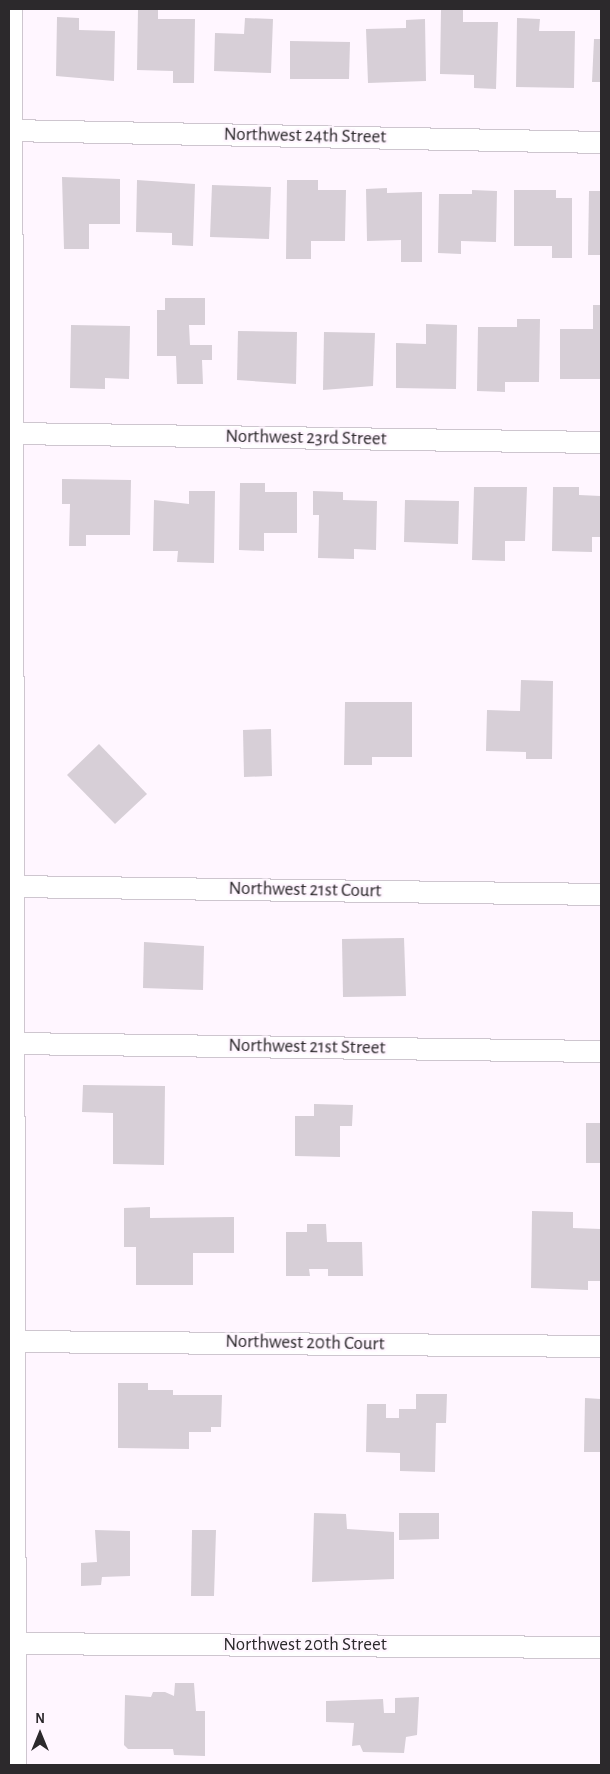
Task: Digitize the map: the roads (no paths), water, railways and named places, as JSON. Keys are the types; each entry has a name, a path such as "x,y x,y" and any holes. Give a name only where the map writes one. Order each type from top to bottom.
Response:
{"street":[{"path":"10,9 12,433 10,1341 14,1765"},
{"name":"Northwest 24th Street","path":"10,130 601,142"},
{"name":"Northwest 23rd Street","path":"12,433 601,442"},
{"name":"Northwest 21st Court","path":"10,886 601,894"},
{"name":"Northwest 21st Street","path":"12,1043 601,1051"},
{"name":"Northwest 20th Court","path":"10,1341 601,1346"},
{"name":"Northwest 20th Street","path":"12,1643 601,1647"}]}
